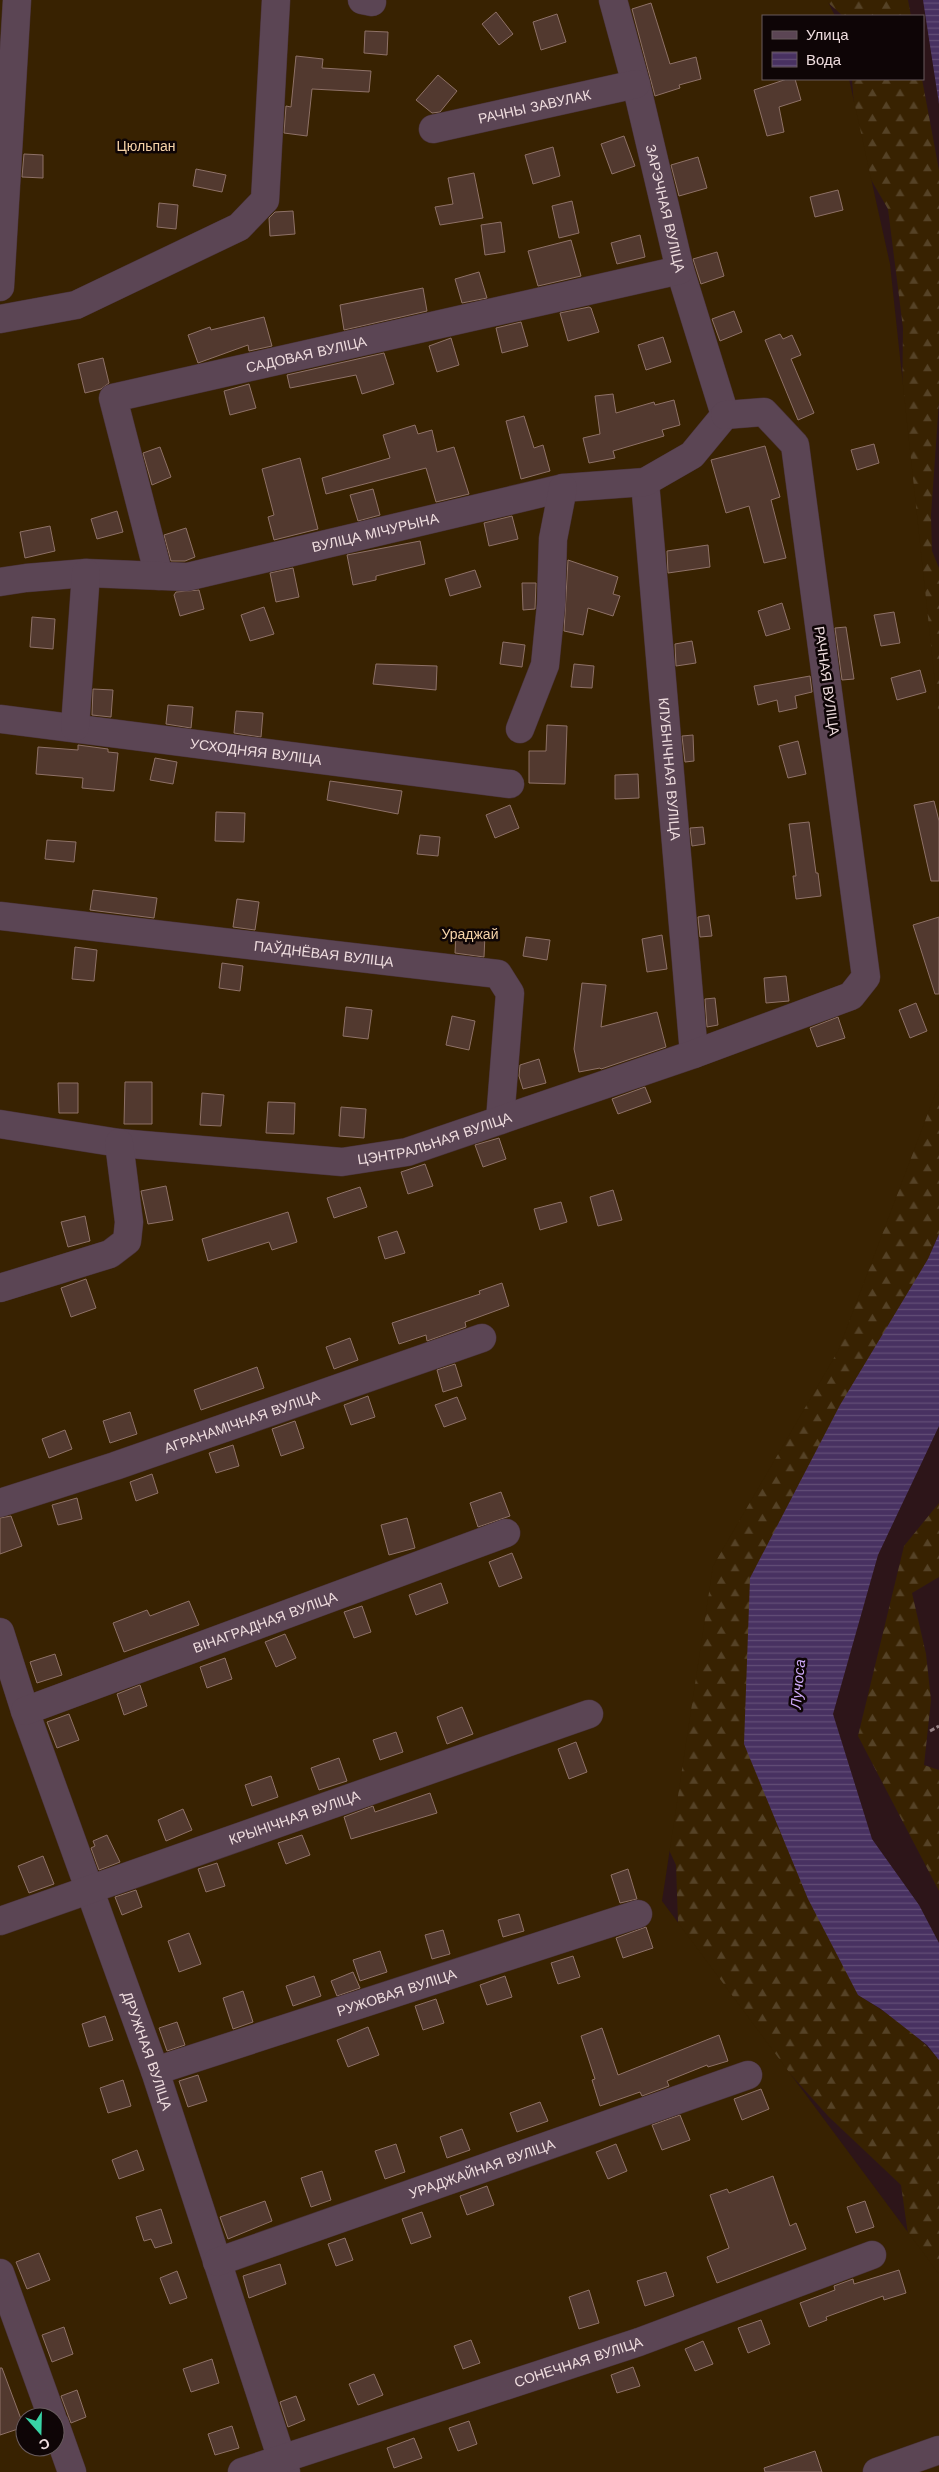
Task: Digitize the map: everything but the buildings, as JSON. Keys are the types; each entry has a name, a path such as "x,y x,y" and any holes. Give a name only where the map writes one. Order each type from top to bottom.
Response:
{"street":[{"path":"0,287 17,0"},
{"path":"0,318 76,305 240,227 265,200 276,0"},
{"name":"ЗАРЭЧНАЯ ВУЛІЦА","path":"612,0 636,84 680,270 724,415"},
{"name":"РАЧНЫ ЗАВУЛАК","path":"433,129 636,84"},
{"name":"САДОВАЯ ВУЛІЦА","path":"159,576 114,398 680,270"},
{"name":"РАЧНАЯ ВУЛІЦА","path":"724,415 764,412 795,445 866,977 851,996"},
{"name":"ВУЛІЦА МІЧУРЫНА","path":"0,582 86,573 187,577 563,488 644,482 692,455 724,415"},
{"name":"КЛУБНІЧНАЯ ВУЛІЦА","path":"644,482 694,1054"},
{"path":"520,729 545,666 552,605 553,540 563,488"},
{"path":"75,727 86,573"},
{"name":"УСХОДНЯЯ ВУЛІЦА","path":"0,719 75,727 510,784"},
{"name":"ПАЎДНЁВАЯ ВУЛІЦА","path":"0,916 498,974 510,993 500,1120"},
{"name":"ЦЭНТРАЛЬНАЯ ВУЛІЦА","path":"0,1124 118,1143 342,1162 407,1152 694,1054 851,996"},
{"path":"0,1288 110,1254 127,1241 129,1222 118,1143"},
{"name":"АГРАНАМІЧНАЯ ВУЛІЦА","path":"0,1503 125,1462 482,1338"},
{"name":"ВІНАГРАДНАЯ ВУЛІЦА","path":"25,1711 506,1533"},
{"name":"ДРУЖНАЯ ВУЛІЦА","path":"0,1632 25,1711 154,2071 284,2465"},
{"name":"КРЫНІЧНАЯ ВУЛІЦА","path":"0,1921 90,1891 589,1714"},
{"name":"РУЖОВАЯ ВУЛІЦА","path":"154,2071 638,1914"},
{"name":"УРАДЖАЙНАЯ ВУЛІЦА","path":"217,2262 748,2075"},
{"name":"СОНЕЧНАЯ ВУЛІЦА","path":"242,2472 284,2465 639,2342 872,2255"},
{"path":"0,2273 48,2407"},
{"path":"878,2472 939,2450"},
{"path":"65,2452 72,2472"}],"path":[{"path":"930,1731 939,1726"}],"green space":[{"name":"Ураджай","path":"0,0 827,0 834,15 762,15 762,80 849,80 890,264 939,720 939,1084 838,1351 713,1566 662,1901 939,2274 939,2472 0,2472"},
{"path":"825,0 908,0 911,15 842,15"},
{"path":"852,80 922,80 939,170 939,401 931,515 932,551 939,568 939,729 901,499 903,328 888,209 858,157"},
{"path":"939,984 939,1234 928,1259 750,1578 858,1995 891,2016 911,2032 939,2060 939,2339 920,2319 901,2185 829,2117 679,1951 676,1865 631,1768"},
{"path":"939,1503 939,1577 912,1593 926,1654 931,1700 924,1765 939,1770 939,1891 858,1736 904,1546"}],"water":[{"path":"923,0 939,0 939,104"},
{"name":"Лучоса","path":"939,1234 939,1426 878,1555 833,1714 872,1839 919,1905 939,1943 939,2060 927,2045 881,2009 858,1995 808,1899 744,1744 750,1578 840,1405 928,1259"}],"park label":[{"name":"Цюльпан","path":"146,146"}]}
